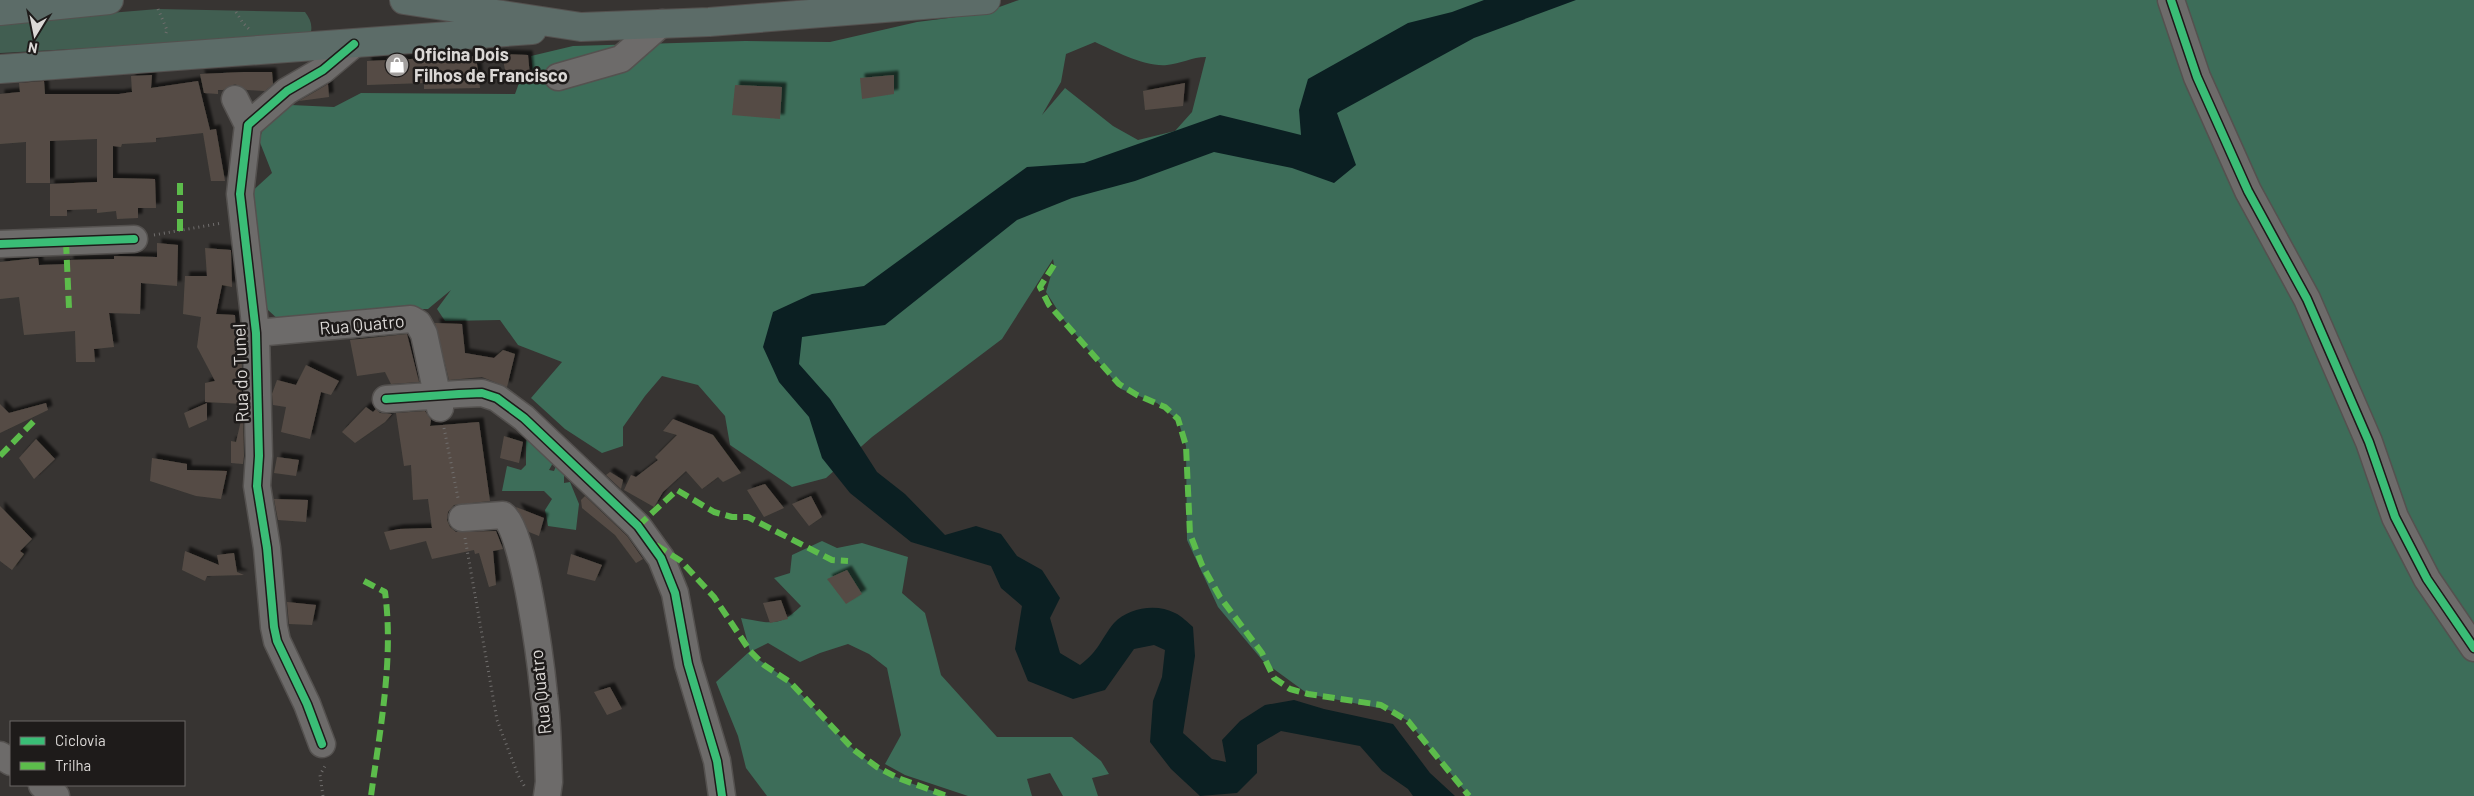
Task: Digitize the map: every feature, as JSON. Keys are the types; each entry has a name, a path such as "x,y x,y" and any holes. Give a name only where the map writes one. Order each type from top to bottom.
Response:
{"highway":[{"path":"0,11 109,0"},
{"path":"404,0 581,26"},
{"path":"845,11 882,0"},
{"path":"0,69 581,26 662,24 986,0"}],"street":[{"path":"2171,0 2197,77 2248,192 2307,299 2369,442 2395,517 2427,580 2474,648"},
{"path":"558,78 621,59 662,24"},
{"path":"235,99 248,125 287,91 323,70 354,44"},
{"path":"297,48 315,56 323,70"},
{"name":"Rua do Tunel","path":"248,125 240,194 256,333 259,456 257,486 267,548 277,641 315,721 322,744"},
{"path":"0,230 22,230 43,242"},
{"path":"0,244 143,238"},
{"name":"Rua Quatro","path":"256,333 411,319 418,323 424,334 439,401"},
{"path":"386,399 439,401 482,394 497,398 524,418 638,526 661,558 675,593 688,664 718,761 722,796"},
{"name":"Rua Quatro","path":"462,518 503,515 509,519 523,564 544,696 549,782 538,795"},
{"path":"43,786 56,796"}],"path":[{"path":"158,9 167,30 163,44"},
{"path":"236,12 242,23 255,33"},
{"path":"143,238 242,220"},
{"path":"439,401 462,518 497,720 518,775 538,795"},
{"path":"322,744 327,762 320,775 323,796"}],"green space":[{"path":"1019,0 2474,0 2474,796 1469,796 1408,721 1389,710 1308,694 1263,661 1218,607 1187,540 1186,446 1178,420 1157,403 1121,389 1064,320 1046,292 1054,265 1053,259 1002,339 872,437 826,478 792,487 730,445 725,416 698,385 662,376 623,427 623,446 602,453 565,429 531,398 562,362 518,345 500,320 445,321 437,309 451,290 428,309 401,309 280,321 268,310 258,289 249,194 272,173 259,140 266,121 291,105 334,107 361,93 515,94 519,83 534,82 531,56 573,46 745,41 830,42 917,22 980,14","holes":["1095,42 1149,64 1167,65 1206,57 1192,112 1175,131 1138,140 1113,126 1065,88 1042,115 1061,82 1066,54"]},
{"path":"158,9 305,12 311,23 311,32 310,36 0,53 0,22"},
{"path":"526,440 534,444 553,463 549,470 554,471 556,466 564,473 564,483 570,482 579,504 576,530 548,526 545,510 552,499 544,491 502,491 507,466 521,470 526,465"},
{"path":"822,541 837,548 862,543 908,557 902,593 925,613 941,675 997,737 1072,737 1101,761 1109,774 1092,778 1098,796 1063,796 1050,773 1027,779 1032,796 968,796 905,775 885,764 901,735 887,668 869,654 848,644 800,662 768,643 750,652 792,685 853,749 885,772 948,796 767,796 746,768 738,736 716,682 750,651 741,618 767,622 780,621 801,606 774,578 790,573 792,555"}],"water":[{"path":"1484,0 1576,0 1474,38 1337,113 1356,165 1334,183 1292,168 1214,152 1135,181 1072,198 1017,220 885,325 802,337 799,364 830,399 877,472 905,494 945,535 976,526 1001,534 1017,556 1042,570 1060,598 1050,618 1060,653 1080,665 1092,654 1109,629 1120,618 1143,609 1159,608 1167,610 1180,616 1193,627 1195,656 1183,733 1212,759 1226,762 1222,740 1240,721 1265,705 1294,700 1324,709 1393,724 1430,773 1455,796 1413,796 1408,789 1382,771 1360,746 1281,731 1257,745 1257,773 1237,793 1200,796 1171,769 1150,742 1153,701 1162,677 1165,650 1154,645 1134,649 1105,690 1073,699 1028,681 1015,649 1022,606 1001,588 991,566 911,542 850,493 822,458 809,417 779,382 763,347 773,312 812,294 864,286 1027,167 1084,163 1220,115 1301,135 1299,110 1308,79 1408,23 1452,12"}],"building":[{"path":"502,54 528,55 530,76 506,75"},
{"path":"476,56 480,88 424,89 424,83 367,85 367,61"},
{"path":"272,72 273,84 265,91 247,90 235,84 223,90 218,90 218,94 204,93 200,74"},
{"path":"152,75 151,88 198,81 210,130 216,129 225,181 211,181 203,133 156,138 156,142 122,144 121,147 113,146 113,178 155,179 156,208 138,208 138,218 117,219 116,211 97,213 97,209 67,210 67,216 50,216 50,184 97,182 97,139 50,141 50,183 26,183 26,142 0,144 0,94 20,92 19,83 44,81 45,94 119,94 132,92 131,76"},
{"path":"894,75 894,94 862,99 860,78"},
{"path":"1185,83 1183,106 1145,110 1143,91"},
{"path":"328,84 329,97 299,101"},
{"path":"735,85 782,87 780,119 732,115"},
{"path":"157,243 178,245 177,286 141,283 140,314 109,313 114,347 94,349 95,362 76,362 75,331 24,335 19,297 0,299 0,262 38,258 39,265 69,264 69,260 114,259 114,256 157,257"},
{"path":"205,248 231,250 232,287 222,285 216,314 235,315 236,339 241,339 242,368 240,368 243,404 205,402 205,383 215,381 197,347 201,317 183,314 185,276 207,276"},
{"path":"435,323 462,324 465,353 494,358 503,350 515,354 507,387 482,377 449,380"},
{"path":"407,334 419,382 391,384 385,372 357,376 350,340"},
{"path":"306,365 339,381 331,395 321,392 310,439 281,432 286,407 273,405 272,394 277,380 296,385"},
{"path":"46,403 48,410 0,433 0,404 9,413"},
{"path":"207,403 207,420 189,428 184,413"},
{"path":"366,407 373,412 376,409 380,413 392,414 385,422 355,443 342,432"},
{"path":"425,411 431,420 430,426 479,422 490,501 454,505 448,512 447,520 450,527 456,532 496,531 503,549 493,551 496,585 489,587 479,553 475,554 474,550 432,559 426,541 390,550 384,532 399,529 432,528 428,499 413,500 411,465 404,466 396,413"},
{"path":"243,412 243,464 231,463 231,441 236,442"},
{"path":"673,419 713,435 741,473 723,482 718,477 702,489 686,471 663,492 654,507 624,490 631,475 636,477 658,460 655,457 677,435 663,431"},
{"path":"504,436 523,442 519,463 500,458"},
{"path":"36,439 55,459 34,479 19,458"},
{"path":"277,457 299,460 296,476 274,473"},
{"path":"152,458 187,464 187,470 227,471 221,499 196,496 150,481"},
{"path":"610,472 623,480 621,489 606,475"},
{"path":"765,484 784,508 764,517 747,490"},
{"path":"585,496 627,536 643,559 636,563 615,535 582,508 581,500"},
{"path":"811,496 822,517 809,526 792,504"},
{"path":"274,499 308,500 306,522 278,520"},
{"path":"0,506 32,539 20,551 24,554 12,570 0,561"},
{"path":"516,507 544,518 539,536 529,532"},
{"path":"185,551 219,565 217,555 234,553 237,572 244,575 207,576 205,581 182,570"},
{"path":"571,554 602,565 595,581 567,574"},
{"path":"847,570 862,594 846,604 827,579"},
{"path":"781,600 788,619 770,623 763,603"},
{"path":"287,602 316,605 312,625 289,624"},
{"path":"610,687 622,709 607,715 594,692"}],"marked path":[{"path":"180,181 180,231"},
{"path":"66,242 69,308"},
{"path":"1054,265 1040,287 1049,305 1119,384 1137,395 1165,407 1178,419 1186,446 1190,534 1202,565 1220,597 1262,653 1274,678 1290,689 1308,694 1381,705 1408,721 1469,796"},
{"path":"0,456 34,421"},
{"path":"638,526 677,490 714,512 732,517 748,517 832,560 848,561"},
{"path":"656,545 681,561 714,597 750,651 764,665 790,682 854,750 877,767 898,778 947,796"},
{"path":"364,581 385,592 388,643 385,694 371,796"}],"cycle path":[{"path":"2171,0 2197,77 2248,191 2307,299 2369,442 2395,517 2427,579 2474,648"},
{"path":"322,744 307,704 277,641 274,627 267,548 257,486 259,456 256,333 240,194 248,125 287,91 323,70 354,44"},
{"path":"0,244 134,239"},
{"path":"386,399 482,393 497,398 524,418 638,526 661,558 675,593 688,664 717,761 722,796"}],"place":[{"name":"Oficina Dois Filhos de Francisco","path":"397,65"}]}
